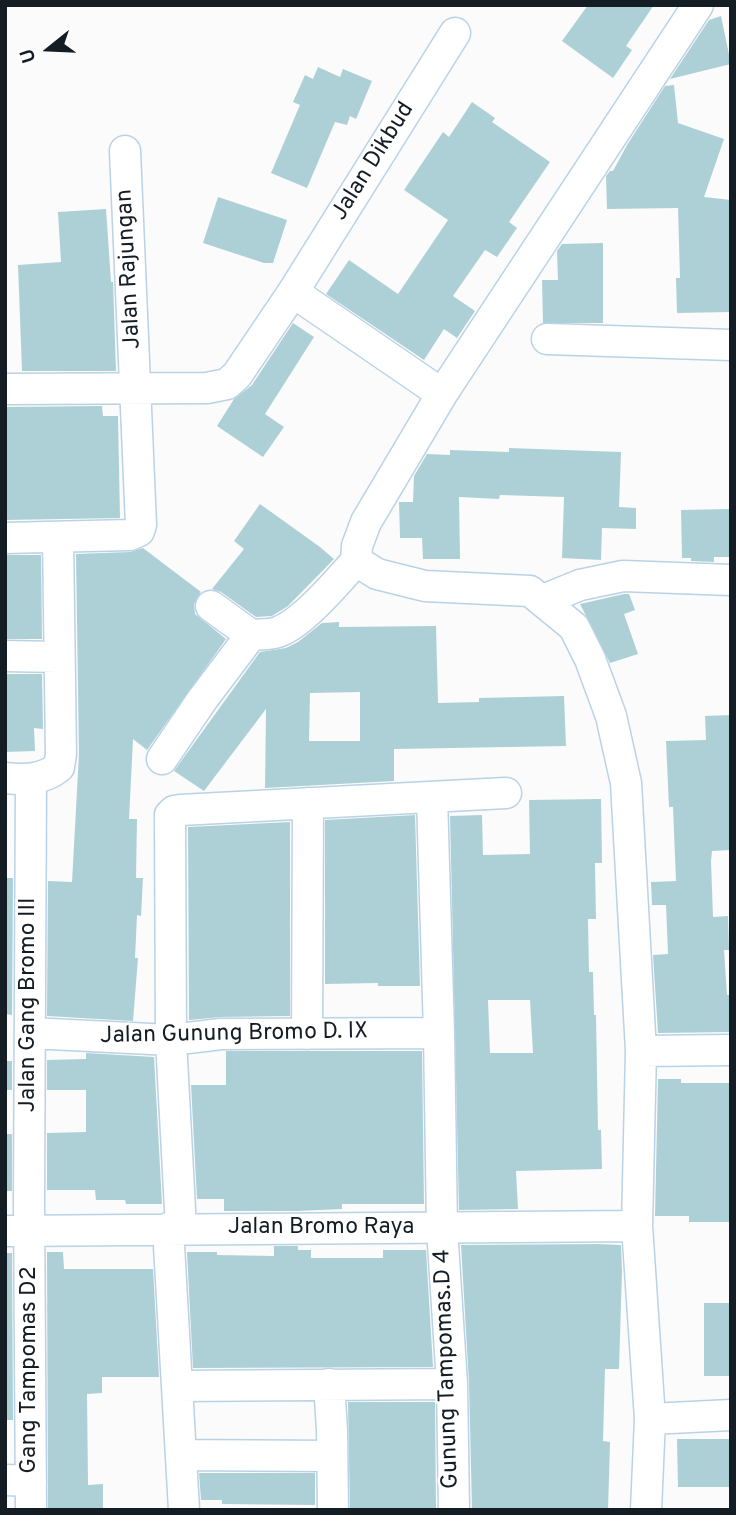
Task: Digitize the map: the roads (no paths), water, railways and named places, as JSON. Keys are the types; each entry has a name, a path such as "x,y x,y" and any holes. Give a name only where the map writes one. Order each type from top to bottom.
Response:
{"street":[{"path":"211,606 251,635 278,632 307,612 356,561 357,546 366,522 442,394 698,5"},
{"name":"Jalan Dikbud","path":"136,388 207,388 228,384 237,375 293,292 455,33"},
{"name":"Jalan Rajungan","path":"58,537 130,535 139,531 141,525 125,151"},
{"path":"293,292 442,394"},
{"path":"547,339 731,345"},
{"path":"5,389 136,388"},
{"path":"5,538 58,537 59,767 48,776 18,778"},
{"path":"356,561 377,574 425,586 530,591 574,627 590,659 607,705 626,783 641,1051 636,1226 650,1419 646,1510"},
{"path":"543,600 580,585 623,576 731,580"},
{"path":"162,759 251,635"},
{"path":"5,656 58,657"},
{"name":"Jalan Gang Bromo III","path":"17,1231 17,1100 30,1033 17,859 18,778"},
{"path":"184,1510 177,1386 170,815 180,810 506,793"},
{"name":"Gunung Tampomas.D 4","path":"432,797 442,1228 452,1384 454,1510"},
{"path":"307,1034 308,803"},
{"name":"Jalan Gunung Bromo D. IX","path":"30,1033 172,1040 221,1034 439,1033"},
{"path":"641,1051 731,1050"},
{"name":"Jalan Bromo Raya","path":"17,1231 636,1226"},
{"name":"Gang Tampomas D2","path":"17,1231 22,1490"},
{"path":"329,1384 333,1510"},
{"path":"177,1386 452,1384"},
{"path":"650,1419 731,1415"},
{"path":"181,1455 332,1456"}]}
